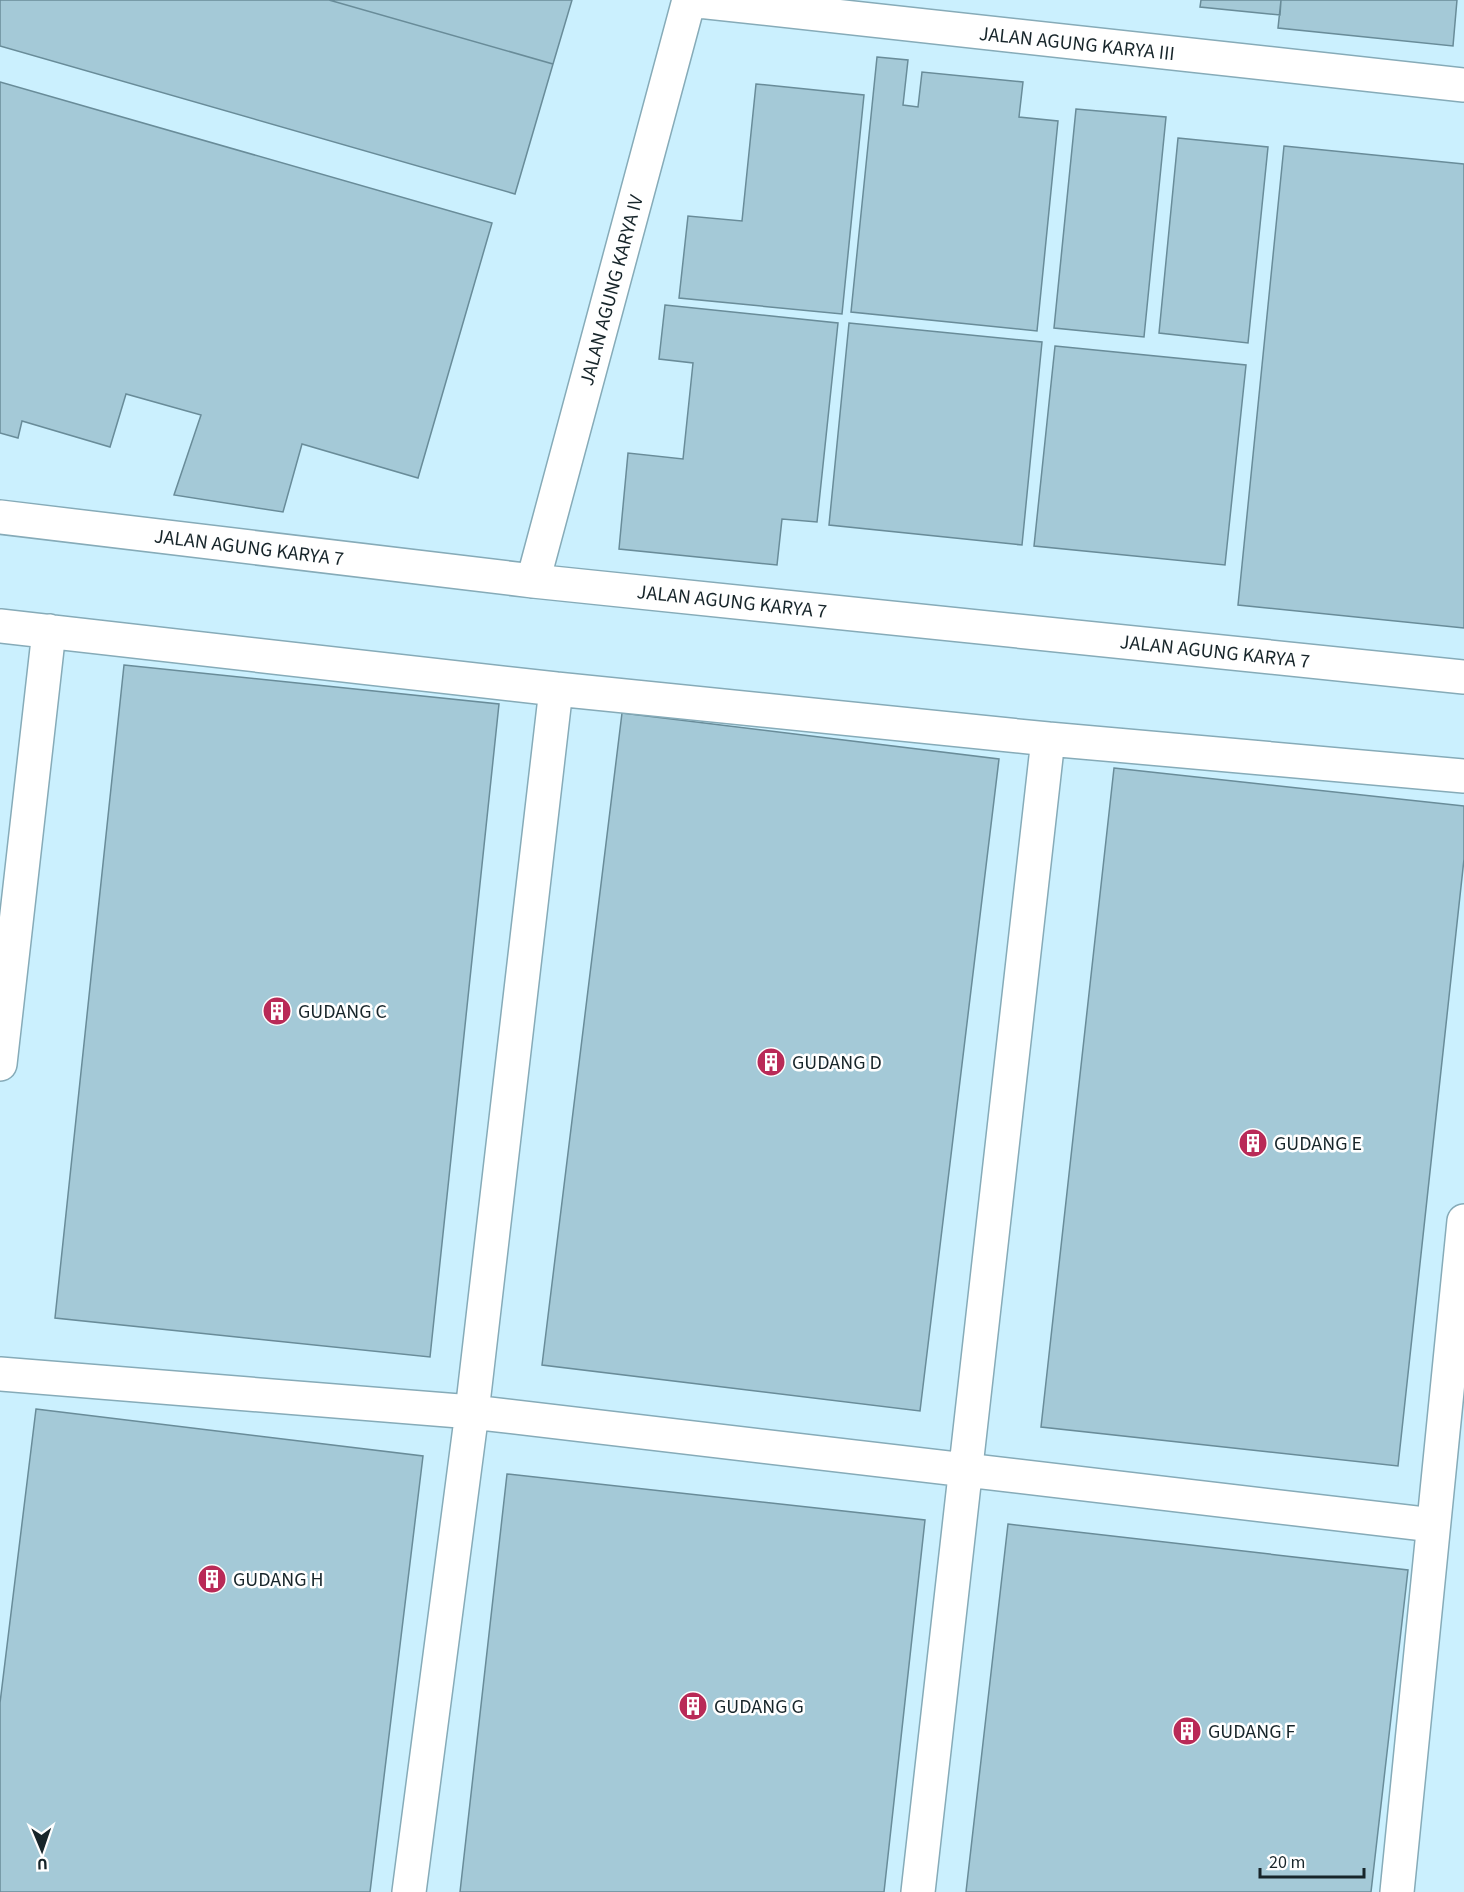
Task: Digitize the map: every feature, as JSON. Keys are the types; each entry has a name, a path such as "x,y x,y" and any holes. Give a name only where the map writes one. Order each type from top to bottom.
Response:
{"lane":[{"name":"JALAN AGUNG KARYA III","path":"689,0 1464,85"},
{"name":"JALAN AGUNG KARYA IV","path":"533,581 689,0"},
{"name":"JALAN AGUNG KARYA 7","path":"0,517 533,581 1464,677"},
{"path":"0,626 556,689 1048,740 1464,776"},
{"path":"0,1064 49,632"},
{"path":"409,1892 472,1412 556,689"},
{"path":"918,1892 1048,740"},
{"path":"1397,1892 1464,1221"},
{"path":"0,1374 472,1412 1432,1525"}],"shaded area":[{"path":"0,0 1464,0 1464,1892 0,1892"}],"building":[{"path":"0,0 329,0 553,64 515,194 0,46"},
{"path":"329,0 572,0 553,64"},
{"path":"1201,0 1281,0 1280,15 1200,7"},
{"path":"1281,0 1457,0 1453,46 1278,28"},
{"path":"877,57 908,60 903,105 918,107 922,72 1023,82 1019,117 1058,121 1037,331 851,312"},
{"path":"0,82 492,223 418,478 302,444 283,512 174,495 201,415 126,394 110,447 22,421 18,438 0,433"},
{"path":"756,84 864,95 842,314 679,298 688,216 742,221"},
{"path":"1076,109 1166,117 1144,337 1054,328"},
{"path":"1178,138 1268,147 1248,343 1159,333"},
{"path":"1284,146 1464,164 1464,628 1238,605"},
{"path":"665,305 838,323 817,522 782,519 777,565 619,549 628,453 683,459 693,363 659,359"},
{"path":"849,323 1042,342 1022,545 829,525"},
{"path":"1055,346 1246,365 1225,565 1034,546"},
{"name":"GUDANG C","path":"124,665 499,704 430,1357 55,1318"},
{"name":"GUDANG D","path":"622,713 999,759 920,1411 542,1365"},
{"name":"GUDANG E","path":"1114,768 1464,806 1464,859 1398,1466 1041,1427"},
{"name":"GUDANG H","path":"36,1409 423,1456 370,1892 0,1892 0,1703"},
{"name":"GUDANG G","path":"507,1474 925,1520 884,1892 460,1892"},
{"name":"GUDANG F","path":"1008,1524 1408,1570 1371,1892 966,1892"}],"place":[{"name":"GUDANG C","path":"277,1011"},
{"name":"GUDANG D","path":"771,1062"},
{"name":"GUDANG E","path":"1253,1143"},
{"name":"GUDANG H","path":"212,1579"},
{"name":"GUDANG G","path":"693,1706"},
{"name":"GUDANG F","path":"1187,1731"}]}
